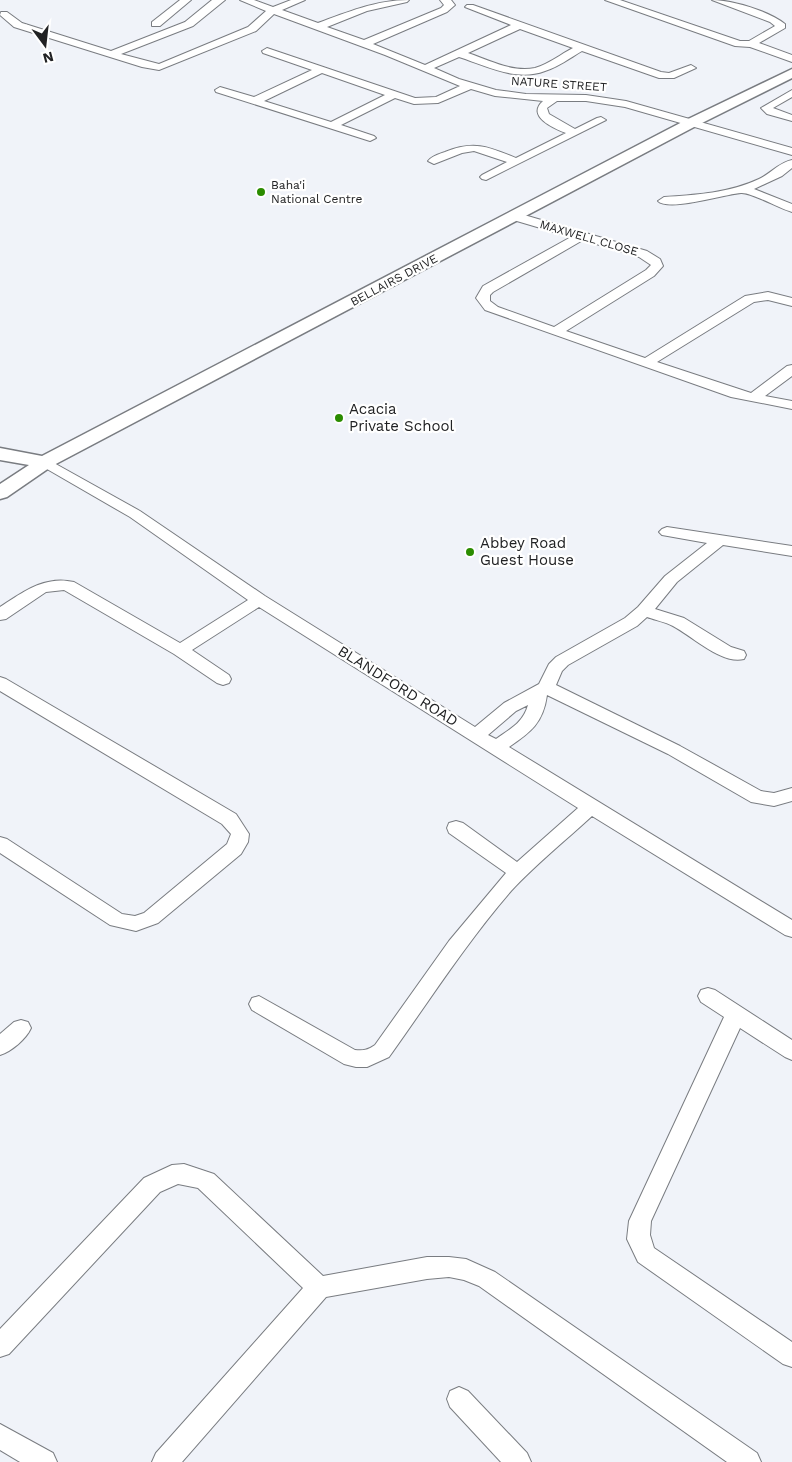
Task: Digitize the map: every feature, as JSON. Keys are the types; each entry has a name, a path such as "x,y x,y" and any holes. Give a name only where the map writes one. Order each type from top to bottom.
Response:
{"street":[{"path":"156,24 186,0"},
{"path":"111,54 189,24 212,4 220,0"},
{"name":"NATURE STREET","path":"245,0 364,44 469,86 510,96 555,97 620,103 792,152"},
{"path":"4,14 18,25 152,67 169,64 252,29 273,10 300,0"},
{"path":"317,26 364,9 404,0"},
{"path":"364,44 444,10 450,5 445,0"},
{"path":"610,0 736,44 751,44 792,59"},
{"path":"718,0 774,20 780,24 779,28 751,44"},
{"path":"470,7 662,76 675,75 692,68"},
{"path":"426,68 520,25"},
{"path":"458,53 515,71 529,72 542,69 580,48"},
{"path":"266,51 414,101 424,102 451,96 469,86"},
{"path":"255,101 320,70"},
{"name":"BELLAIRS DRIVE","path":"0,493 46,462 691,123 792,73"},
{"path":"220,90 370,138"},
{"path":"792,93 766,108 771,112 792,118"},
{"path":"331,126 393,95"},
{"path":"555,97 542,108 544,117 573,132"},
{"path":"486,177 600,120"},
{"path":"434,160 459,148 475,146 515,161"},
{"path":"664,201 722,196 766,179 792,163"},
{"path":"744,189 792,208"},
{"name":"MAXWELL CLOSE","path":"514,216 643,254 656,262 657,266 650,274 556,332"},
{"path":"581,236 483,293 484,305 493,310 556,332 753,398 792,405"},
{"path":"646,363 750,299 768,296 792,302"},
{"path":"753,398 792,369"},
{"name":"BLANDFORD ROAD","path":"0,454 46,462 135,514 260,600 792,930"},
{"path":"667,532 792,551"},
{"path":"497,747 532,721 542,690 555,668 562,661 631,622 644,611 671,580 720,540"},
{"path":"0,615 42,588 59,584 68,586 180,650 223,679"},
{"path":"180,650 260,600"},
{"path":"644,611 678,622 725,651 738,654"},
{"path":"0,683 229,819 240,834 239,842 234,849 151,918 136,924 117,920 0,844"},
{"path":"477,735 510,708 542,690"},
{"path":"542,690 674,750 757,797 774,800 792,794"},
{"path":"259,1004 351,1058 368,1060 375,1056 382,1051 484,911 518,872 591,807"},
{"path":"456,828 518,872"},
{"path":"708,996 792,1051"},
{"path":"736,1014 640,1220 637,1232 639,1244 646,1256 792,1356"},
{"path":"0,1047 21,1028"},
{"path":"0,1346 152,1185 166,1176 178,1173 192,1174 206,1181 320,1287"},
{"path":"165,1462 320,1287 427,1268 449,1267 466,1270 487,1279 748,1462"},
{"path":"459,1399 518,1462"},
{"path":"0,1436 44,1462"}],"place":[{"name":"Baha'i National Centre","path":"261,192"},
{"name":"Acacia Private School","path":"339,418"},
{"name":"Abbey Road Guest House","path":"470,552"}]}
